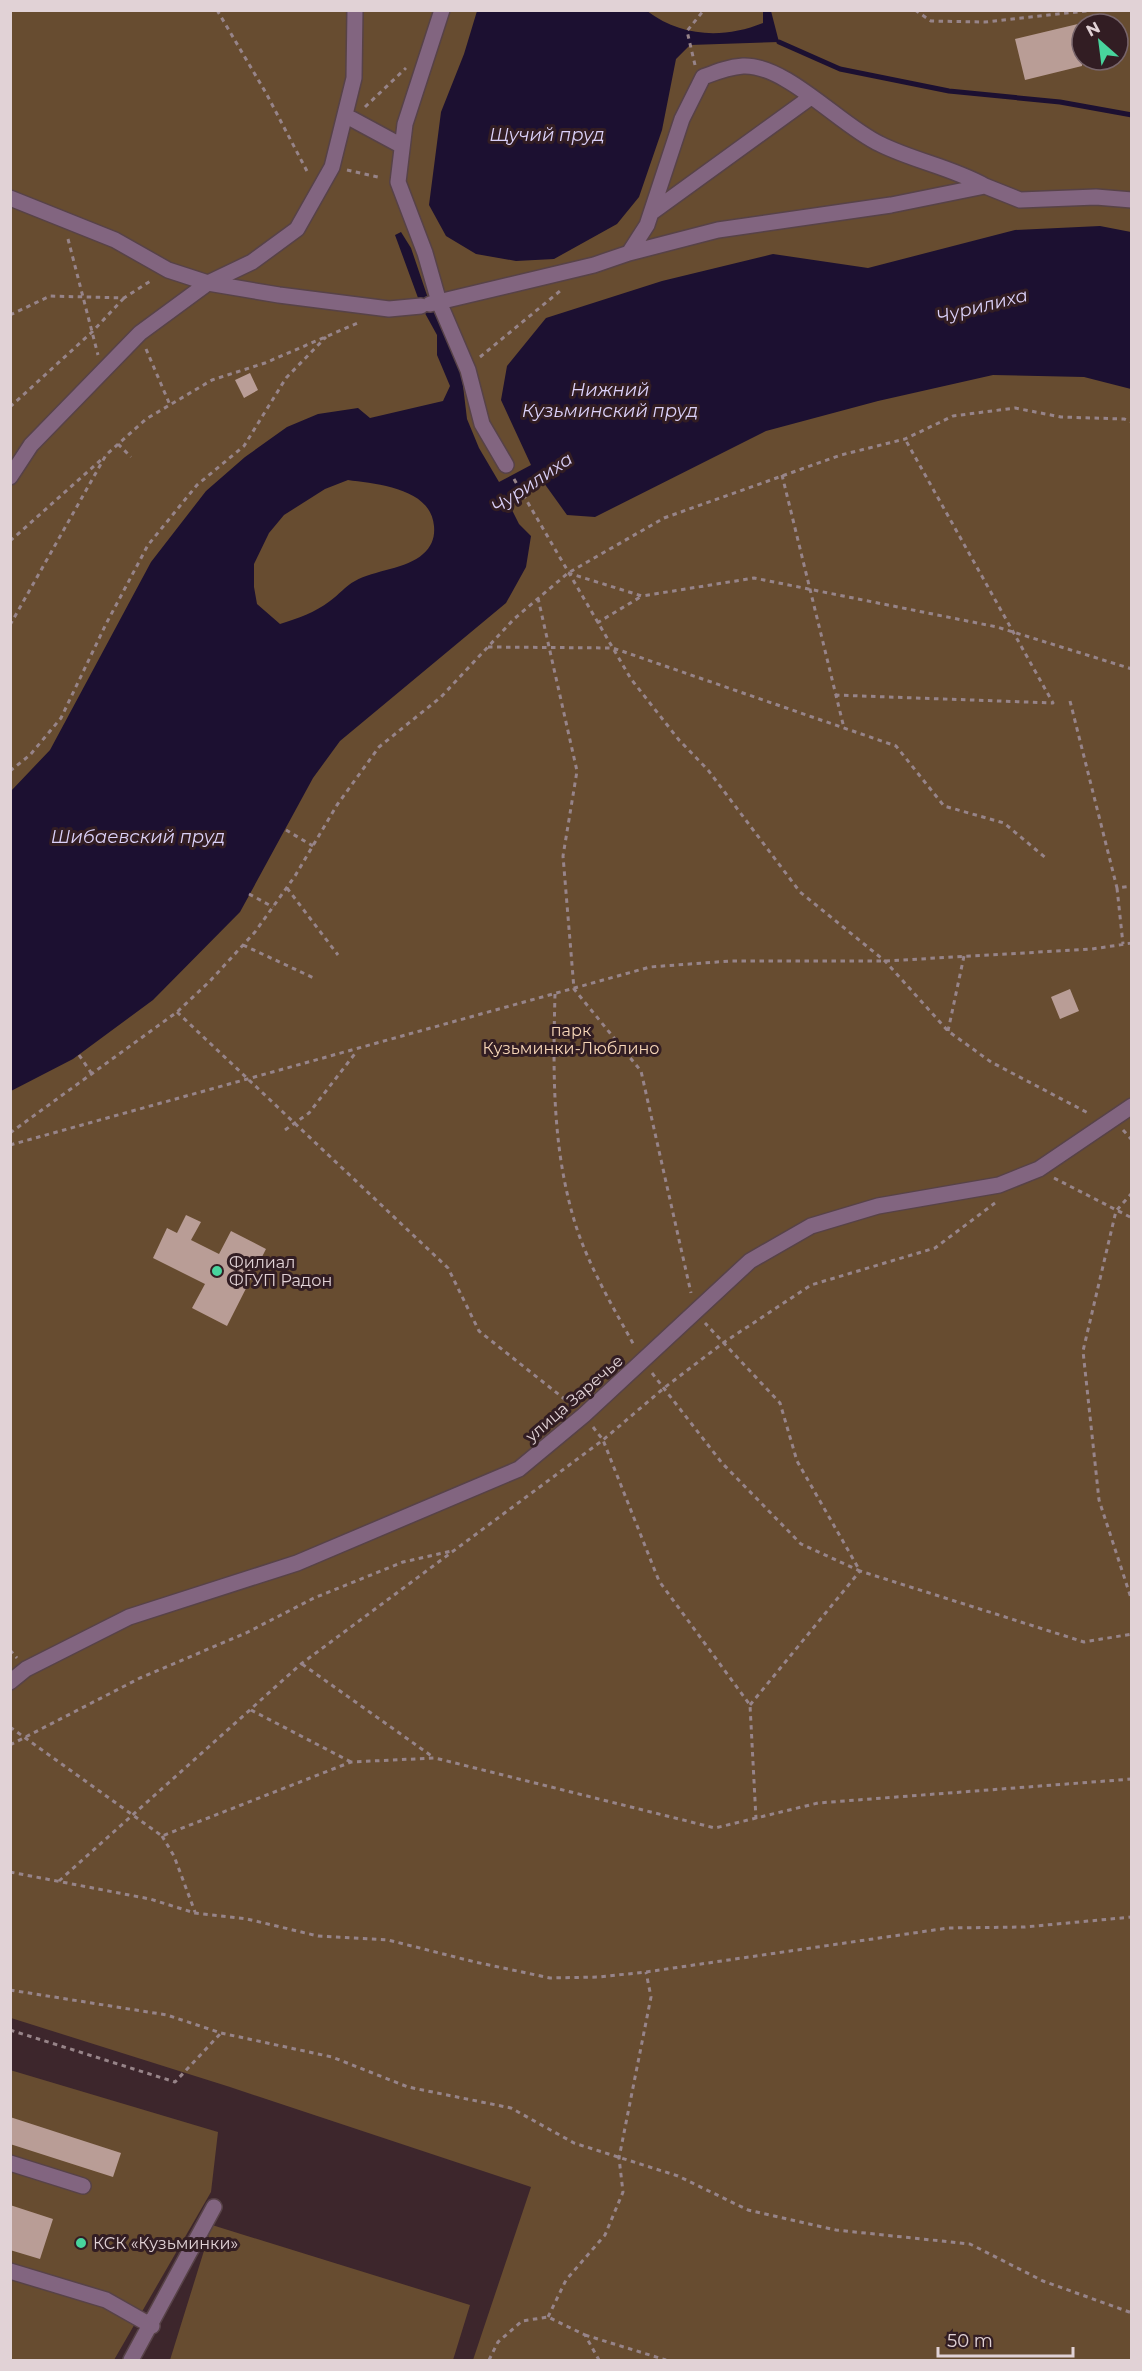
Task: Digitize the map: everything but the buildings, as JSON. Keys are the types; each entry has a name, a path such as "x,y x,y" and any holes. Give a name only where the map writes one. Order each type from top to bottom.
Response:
{"street":[{"path":"10,477 31,445 140,333 208,283 252,262 297,229 332,167 354,78 355,10"},
{"path":"442,10 427,49 405,124 398,182 425,252 430,304 468,370 482,424 509,470"},
{"path":"629,253 647,225 682,119 703,77 724,69 746,66 783,77 873,141 908,158 938,164 1020,200 1096,197 1131,200"},
{"path":"651,213 811,97"},
{"path":"352,119 402,146"},
{"path":"10,198 115,240 168,270 208,283 279,296 389,309 430,304 594,265 629,253 718,230 891,205 985,186"},
{"name":"улица Заречье","path":"10,1682 26,1669 129,1617 297,1563 519,1469 584,1415 750,1261 812,1226 879,1206 999,1185 1039,1169 1131,1106"},
{"path":"10,2163 83,2187"},
{"path":"131,2361 152,2326 214,2207"},
{"path":"10,2271 106,2301 152,2326"}],"path":[{"path":"217,10 266,93 309,175 332,167 398,182"},
{"path":"690,46 687,31 704,10"},
{"path":"915,10 932,21 985,22 1095,10"},
{"path":"352,119 427,49"},
{"path":"63,219 102,372"},
{"path":"10,407 92,332 123,298 168,270"},
{"path":"468,370 567,285"},
{"path":"10,315 50,296 123,298"},
{"path":"10,541 146,419 212,380 265,363 389,309"},
{"path":"140,333 170,405"},
{"path":"10,771 30,755 61,718 148,544 197,484 244,446 286,378 326,337"},
{"path":"10,1133 177,1012 243,945 273,907 337,805 379,747 441,697 514,619 568,573 664,518 841,455 905,439 953,416 1015,408 1061,417 1124,419 1131,422"},
{"path":"836,694 1053,703 905,439"},
{"path":"118,444 131,457"},
{"path":"10,625 106,455"},
{"path":"509,470 631,679 679,740 708,770 800,892 885,961 948,1031 991,1062 1106,1122"},
{"path":"782,475 844,728"},
{"path":"568,573 642,596"},
{"path":"597,623 642,596 754,578 1013,632 1131,669"},
{"path":"538,598 578,771 563,856 574,989 641,1071 695,1313 780,1403 797,1461 861,1571"},
{"path":"488,646 613,648 896,746 944,806 1004,823 1047,859"},
{"path":"1070,701 1117,888 1123,944"},
{"path":"286,830 313,846"},
{"path":"1117,888 1131,886"},
{"path":"287,887 338,956"},
{"path":"249,894 273,907"},
{"path":"10,1145 650,967 730,961 885,961 1092,949 1131,943"},
{"path":"243,945 316,979"},
{"path":"948,1031 964,956"},
{"path":"555,994 553,1079 562,1170 575,1224 612,1304 643,1361 722,1463 801,1544 861,1571 1084,1642 1131,1634"},
{"path":"177,1012 448,1268 479,1331 584,1415 603,1440 659,1581 750,1705 756,1819"},
{"path":"285,1130 309,1113 358,1050"},
{"path":"79,1055 92,1074"},
{"path":"1039,1169 1131,1218"},
{"path":"1131,1193 1116,1211 1083,1351 1099,1500 1131,1601"},
{"path":"59,1881 131,1814 301,1664 603,1440 723,1342 811,1285 935,1248 1001,1198"},
{"path":"10,1745 140,1678 246,1633 314,1598 403,1562 454,1551"},
{"path":"750,1705 861,1571"},
{"path":"301,1664 435,1758"},
{"path":"250,1709 351,1762"},
{"path":"10,1727 162,1836 174,1856 195,1913"},
{"path":"162,1836 351,1762 435,1758 715,1828 818,1803 1131,1779"},
{"path":"10,1872 150,1899 195,1913 247,1919 318,1936 388,1940 550,1978 600,1977 646,1972 948,1928 1025,1927 1131,1917"},
{"path":"548,2317 566,2280 605,2235 623,2192 619,2158 651,1997 646,1972"},
{"path":"10,1990 167,2015 221,2033 332,2057 408,2087 511,2108 574,2144 678,2176 748,2210 836,2230 970,2244 1044,2281 1131,2313"},
{"path":"10,2030 175,2082 221,2033"},
{"path":"489,2361 498,2342 522,2321 548,2317 585,2335 666,2361"},
{"path":"585,2335 598,2361"}],"green space":[{"name":"парк Кузьминки-Люблино","path":"10,11 1131,11 1131,2360 473,2360 531,2187 230,2087 11,2018"},
{"path":"10,2070 218,2132 211,2192 114,2360 11,2360"},
{"path":"212,2225 470,2305 453,2360 170,2360"}],"water":[{"name":"Щучий пруд","path":"477,11 647,11 674,26 703,33 718,33 733,32 763,23 763,11 771,11 779,42 690,45 676,59 662,130 639,197 617,224 554,259 516,261 476,254 446,236 429,205 441,112 464,54"},
{"name":"Шибаевский пруд","path":"1100,226 1131,232 1131,389 1084,377 993,375 878,401 766,431 595,517 567,515 544,483 510,506 519,524 531,536 526,567 506,603 340,741 313,778 240,912 153,1000 73,1059 11,1091 11,791 50,750 151,562 206,491 245,457 287,427 318,414 358,408 370,418 443,401 450,386 437,355 437,335 421,306 395,235 401,232 411,248 430,304 461,369 467,419 479,448 499,482 531,465 501,400 507,366 546,318 662,281 773,254 868,268 1015,230","holes":["348,480 401,490 423,503 431,513 434,526 431,545 416,559 363,577 351,583 318,609 280,624 257,604 254,564 269,533 284,515 325,489"]}],"waterway":[{"path":"779,42 840,69 949,91 1060,102 1132,115"}],"place":[{"name":"Филиал ФГУП Радон","path":"217,1271"},
{"name":"КСК «Кузьминки»","path":"81,2243"}],"water label":[{"name":"Чурилиха","path":"982,306"},
{"name":"Нижний Кузьминский пруд","path":"610,400"},
{"name":"Чурилиха","path":"532,483"}]}
